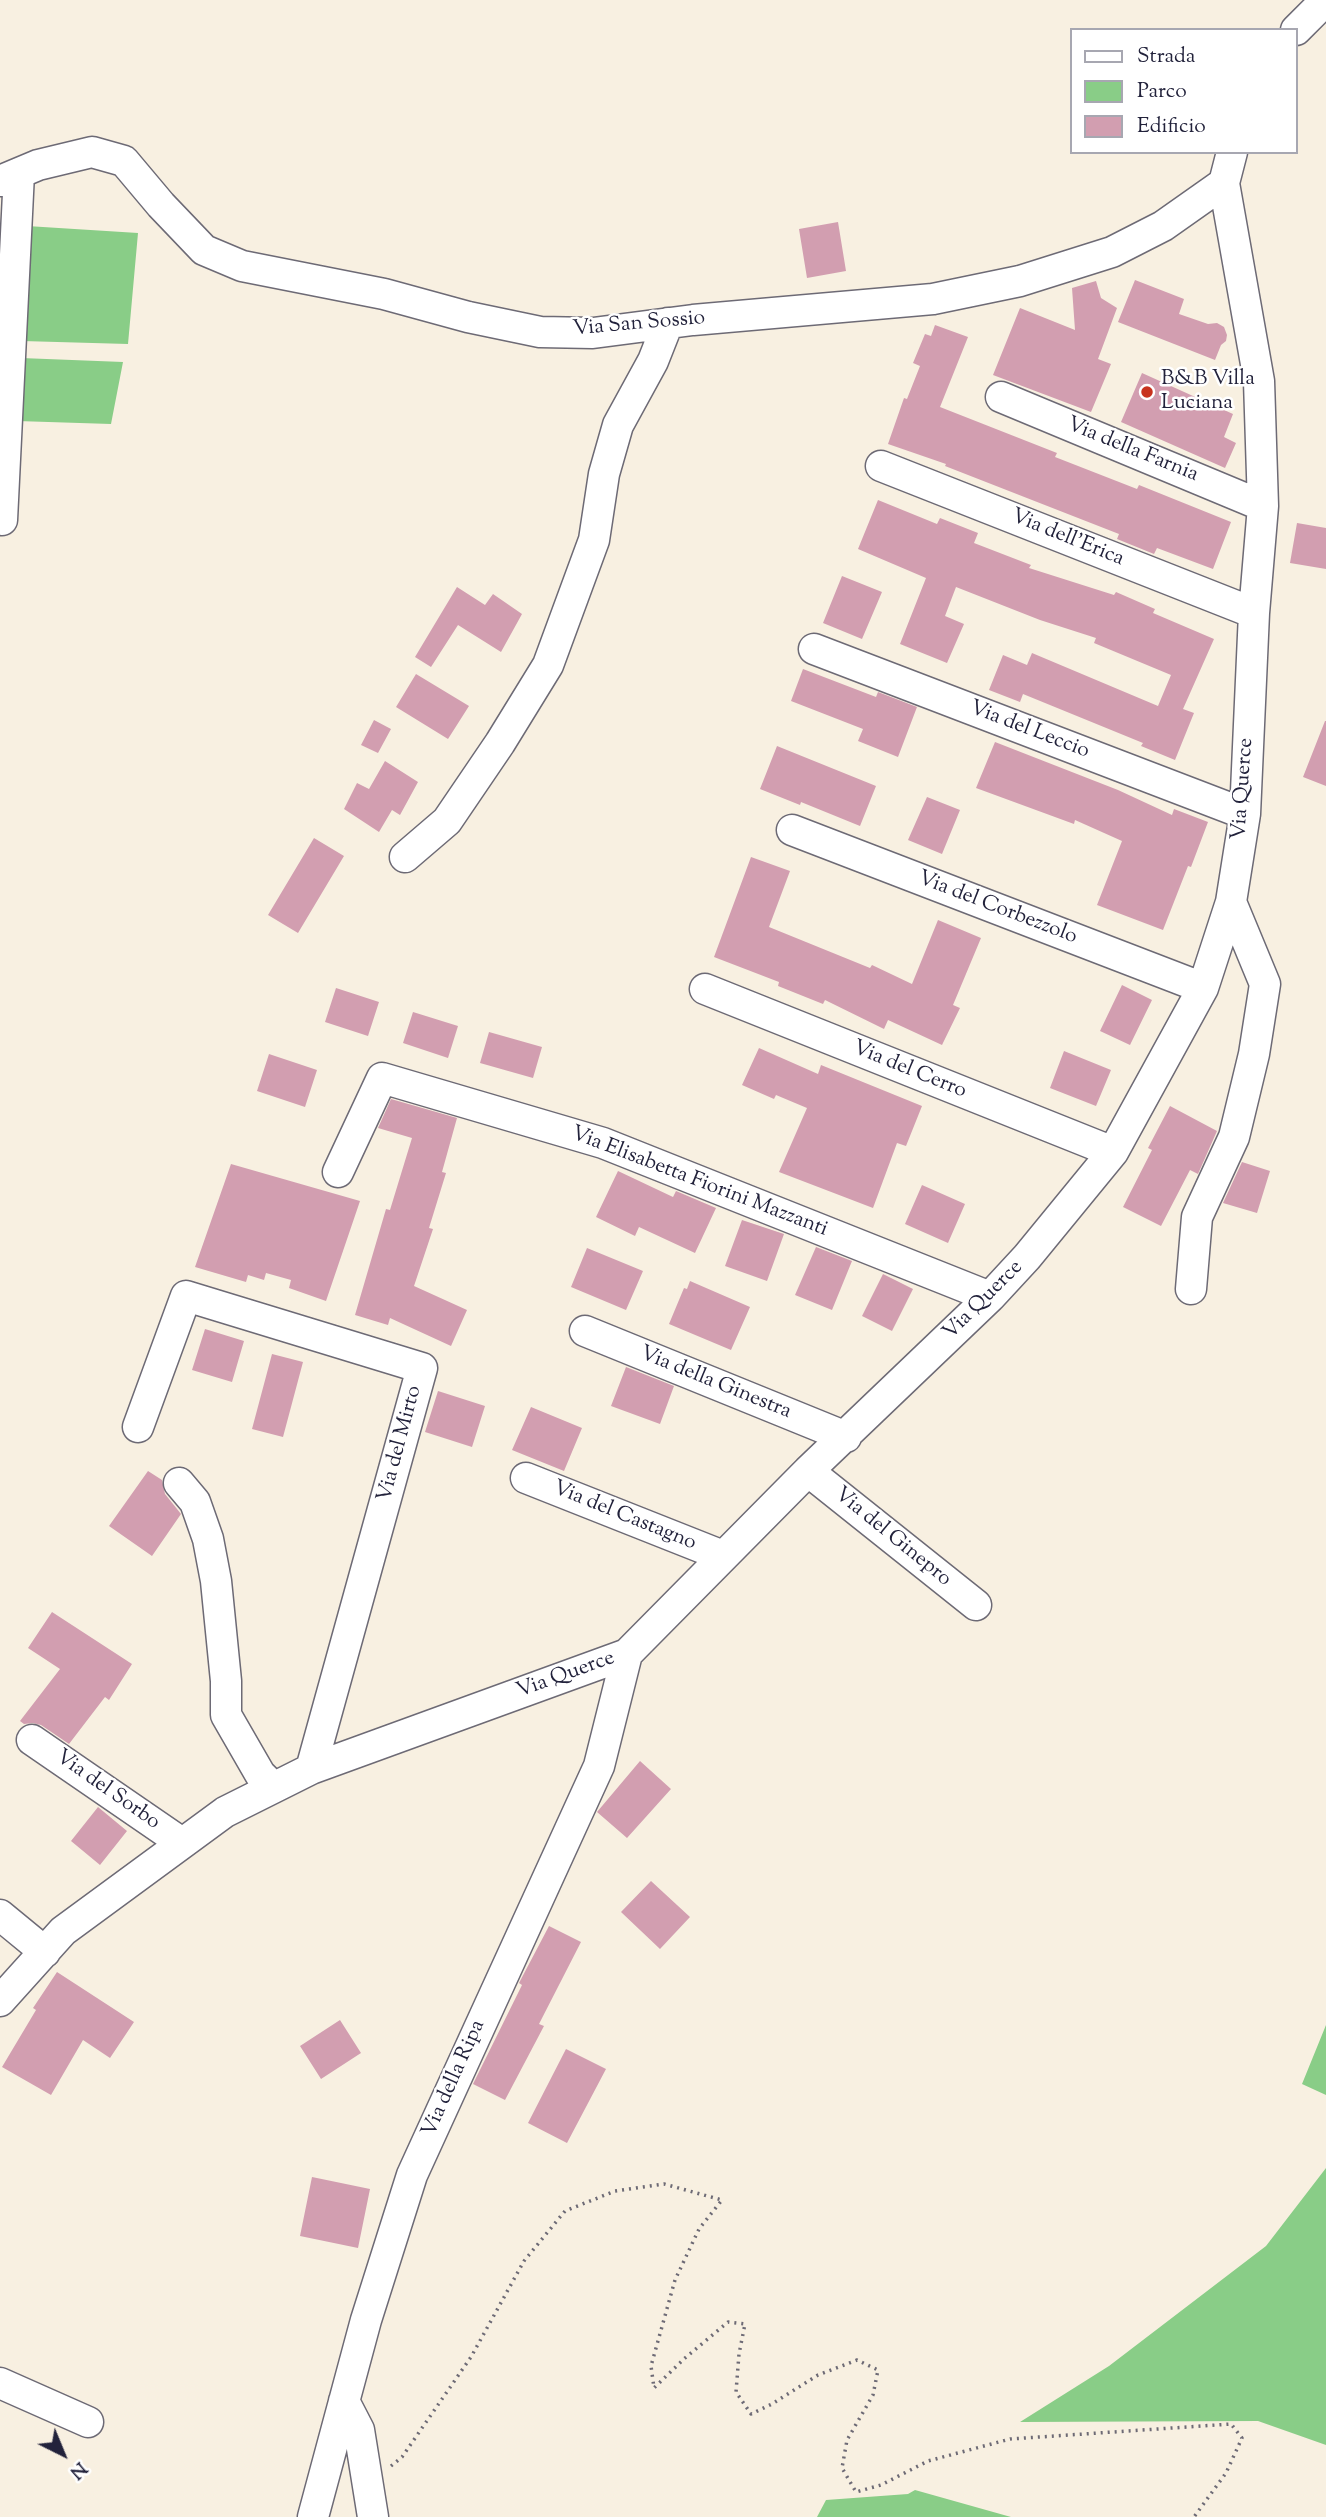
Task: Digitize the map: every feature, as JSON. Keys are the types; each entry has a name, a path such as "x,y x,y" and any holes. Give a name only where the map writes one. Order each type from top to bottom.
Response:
{"street":[{"path":"1298,28 1326,0"},
{"name":"Via San Sossio","path":"10,177 38,165 92,152 124,161 204,250 242,265 384,294 468,317 540,332 593,333 668,323 933,299 1020,281 1112,252 1163,226 1224,183"},
{"name":"Via Querce","path":"0,2001 63,1931 225,1812 311,1769 627,1654 808,1471 990,1297 1027,1257 1113,1152 1203,988 1231,902 1245,814 1254,613 1263,506 1259,381 1224,183 1231,154"},
{"path":"2,520 10,177"},
{"path":"405,857 447,821 548,665 594,540 604,474 618,425 653,361 668,323"},
{"name":"Via della Farnia","path":"1001,397 1263,506"},
{"name":"Via dell'Erica","path":"881,466 1254,613"},
{"name":"Via del Leccio","path":"814,649 1245,814"},
{"name":"Via del Corbezzolo","path":"792,830 1203,988"},
{"path":"1191,1289 1197,1217 1234,1137 1254,1054 1265,984 1231,902"},
{"name":"Via del Cerro","path":"705,989 1113,1152"},
{"name":"Via Elisabetta Fiorini Mazzanti","path":"338,1172 382,1077 603,1143 990,1297"},
{"name":"Via del Mirto","path":"138,1427 186,1297 422,1368 311,1769"},
{"name":"Via della Ginestra","path":"585,1331 846,1437"},
{"name":"Via del Ginepro","path":"808,1471 976,1605"},
{"name":"Via del Castagno","path":"526,1478 723,1556"},
{"path":"179,1483 195,1503 208,1539 216,1581 226,1681 226,1715 260,1773 273,1787"},
{"name":"Via della Ripa","path":"313,2517 366,2320 412,2175 599,1766 627,1654"},
{"name":"Via del Sorbo","path":"32,1740 176,1847"},
{"path":"56,1773 176,1847"},
{"path":"0,1915 45,1952"},
{"path":"0,2383 88,2422"},
{"path":"344,2402 359,2430 373,2517"}],"path":[{"path":"368,2485 402,2457 471,2357 524,2261 565,2211 615,2191 664,2184 722,2200 699,2230 675,2280 651,2366 654,2388 728,2322 745,2324 736,2392 751,2414 818,2375 857,2360 878,2370 873,2395 847,2440 842,2468 856,2491 881,2486 928,2461 1010,2439 1231,2424 1242,2438 1226,2473 1194,2517"}],"green space":[{"path":"27,226 138,233 128,344 22,341"},
{"path":"21,358 123,362 111,424 17,421"},
{"path":"1326,2025 1326,2095 1302,2084"},
{"path":"1326,2168 1326,2445 1258,2421 1020,2422 1109,2366 1266,2246"},
{"path":"915,2490 1011,2517 817,2517 826,2500 908,2494"}],"building":[{"path":"838,222 846,271 807,278 799,229"},
{"path":"1135,280 1184,299 1179,314 1224,327 1226,341 1221,345 1215,360 1118,322"},
{"path":"1096,281 1101,298 1117,308 1098,359 1111,364 1091,412 993,375 1020,308 1075,330 1072,288"},
{"path":"935,325 968,337 940,407 1057,453 1055,457 1137,489 1139,485 1231,522 1213,569 1157,548 1154,554 1117,539 1119,534 945,466 946,464 888,444 904,398 907,399 920,366 913,363 925,334 931,336"},
{"path":"1142,373 1233,414 1224,437 1236,443 1225,468 1121,422"},
{"path":"878,500 937,524 940,518 978,533 974,543 1031,565 1029,568 1114,595 1116,592 1155,609 1153,613 1214,639 1183,709 1194,713 1175,760 1141,746 1143,743 1023,694 1020,702 989,690 1003,655 1027,665 1032,653 1158,706 1171,675 1094,643 1096,638 1040,620 956,587 945,616 964,624 947,663 900,644 926,578 858,549"},
{"path":"1297,523 1326,528 1326,569 1290,563"},
{"path":"842,576 882,592 862,639 823,623"},
{"path":"457,587 485,605 493,594 522,614 501,652 458,625 431,667 415,657"},
{"path":"803,669 876,697 878,692 917,707 898,757 858,741 863,729 791,701"},
{"path":"416,674 469,706 448,739 396,707"},
{"path":"374,720 391,729 378,753 361,745"},
{"path":"1326,721 1326,786 1303,777"},
{"path":"995,742 1118,790 1172,815 1174,809 1208,822 1163,930 1097,905 1122,841 1075,820 1074,824 976,788"},
{"path":"777,746 876,786 860,826 760,789"},
{"path":"385,761 418,782 400,815 392,810 379,832 344,809 357,783 369,789"},
{"path":"927,797 960,810 942,854 908,840"},
{"path":"314,838 344,856 298,933 268,915"},
{"path":"751,857 790,871 769,927 870,968 872,965 912,984 938,920 981,938 953,1005 960,1008 942,1045 888,1020 884,1029 825,1000 823,1004 778,986 779,982 714,957"},
{"path":"1122,985 1152,1000 1130,1045 1100,1031"},
{"path":"336,988 379,1002 368,1036 325,1022"},
{"path":"413,1012 458,1026 448,1058 403,1043"},
{"path":"489,1032 542,1047 533,1078 480,1063"},
{"path":"759,1048 818,1074 821,1065 922,1106 906,1146 897,1143 873,1208 779,1172 807,1108 776,1095 774,1099 742,1085"},
{"path":"1064,1051 1111,1070 1096,1106 1050,1088"},
{"path":"269,1054 317,1070 305,1107 257,1091"},
{"path":"391,1099 457,1118 442,1172 446,1173 429,1228 433,1229 414,1286 467,1310 451,1346 390,1318 388,1325 355,1315 386,1209 390,1210 412,1138 378,1128"},
{"path":"1170,1106 1217,1131 1198,1174 1190,1170 1161,1226 1123,1207 1152,1150 1148,1148"},
{"path":"1242,1162 1270,1171 1257,1213 1223,1203"},
{"path":"231,1164 360,1201 326,1301 289,1288 291,1280 266,1273 264,1280 248,1275 246,1282 195,1267"},
{"path":"618,1171 673,1197 676,1191 716,1208 695,1253 639,1227 635,1236 596,1217"},
{"path":"922,1185 965,1204 948,1243 905,1224"},
{"path":"742,1220 784,1234 767,1281 725,1266"},
{"path":"816,1247 852,1261 832,1310 795,1295"},
{"path":"587,1248 643,1271 626,1310 571,1287"},
{"path":"883,1274 913,1289 892,1331 862,1316"},
{"path":"690,1281 750,1307 731,1350 669,1324 684,1288 687,1289"},
{"path":"205,1329 244,1341 232,1382 192,1370"},
{"path":"272,1354 303,1362 283,1437 252,1429"},
{"path":"626,1367 674,1386 660,1424 611,1406"},
{"path":"438,1391 485,1406 472,1447 425,1432"},
{"path":"531,1407 582,1428 564,1471 512,1450"},
{"path":"148,1471 162,1480 165,1494 181,1514 152,1556 109,1526"},
{"path":"52,1612 132,1664 109,1700 105,1697 69,1744 41,1725 24,1724 20,1721 60,1669 28,1648"},
{"path":"640,1761 671,1789 627,1838 597,1812"},
{"path":"98,1807 127,1831 100,1865 71,1841"},
{"path":"651,1881 690,1917 660,1949 621,1912"},
{"path":"549,1926 581,1942 539,2024 544,2026 505,2100 473,2084 522,1985 519,1983"},
{"path":"57,1972 134,2022 110,2058 83,2040 51,2095 2,2067 36,2010 33,2008"},
{"path":"340,2020 361,2053 321,2079 300,2046"},
{"path":"566,2049 606,2069 567,2143 528,2123"},
{"path":"312,2177 370,2189 358,2248 300,2236"}],"place":[{"name":"B&B Villa Luciana","path":"1147,392"}]}
